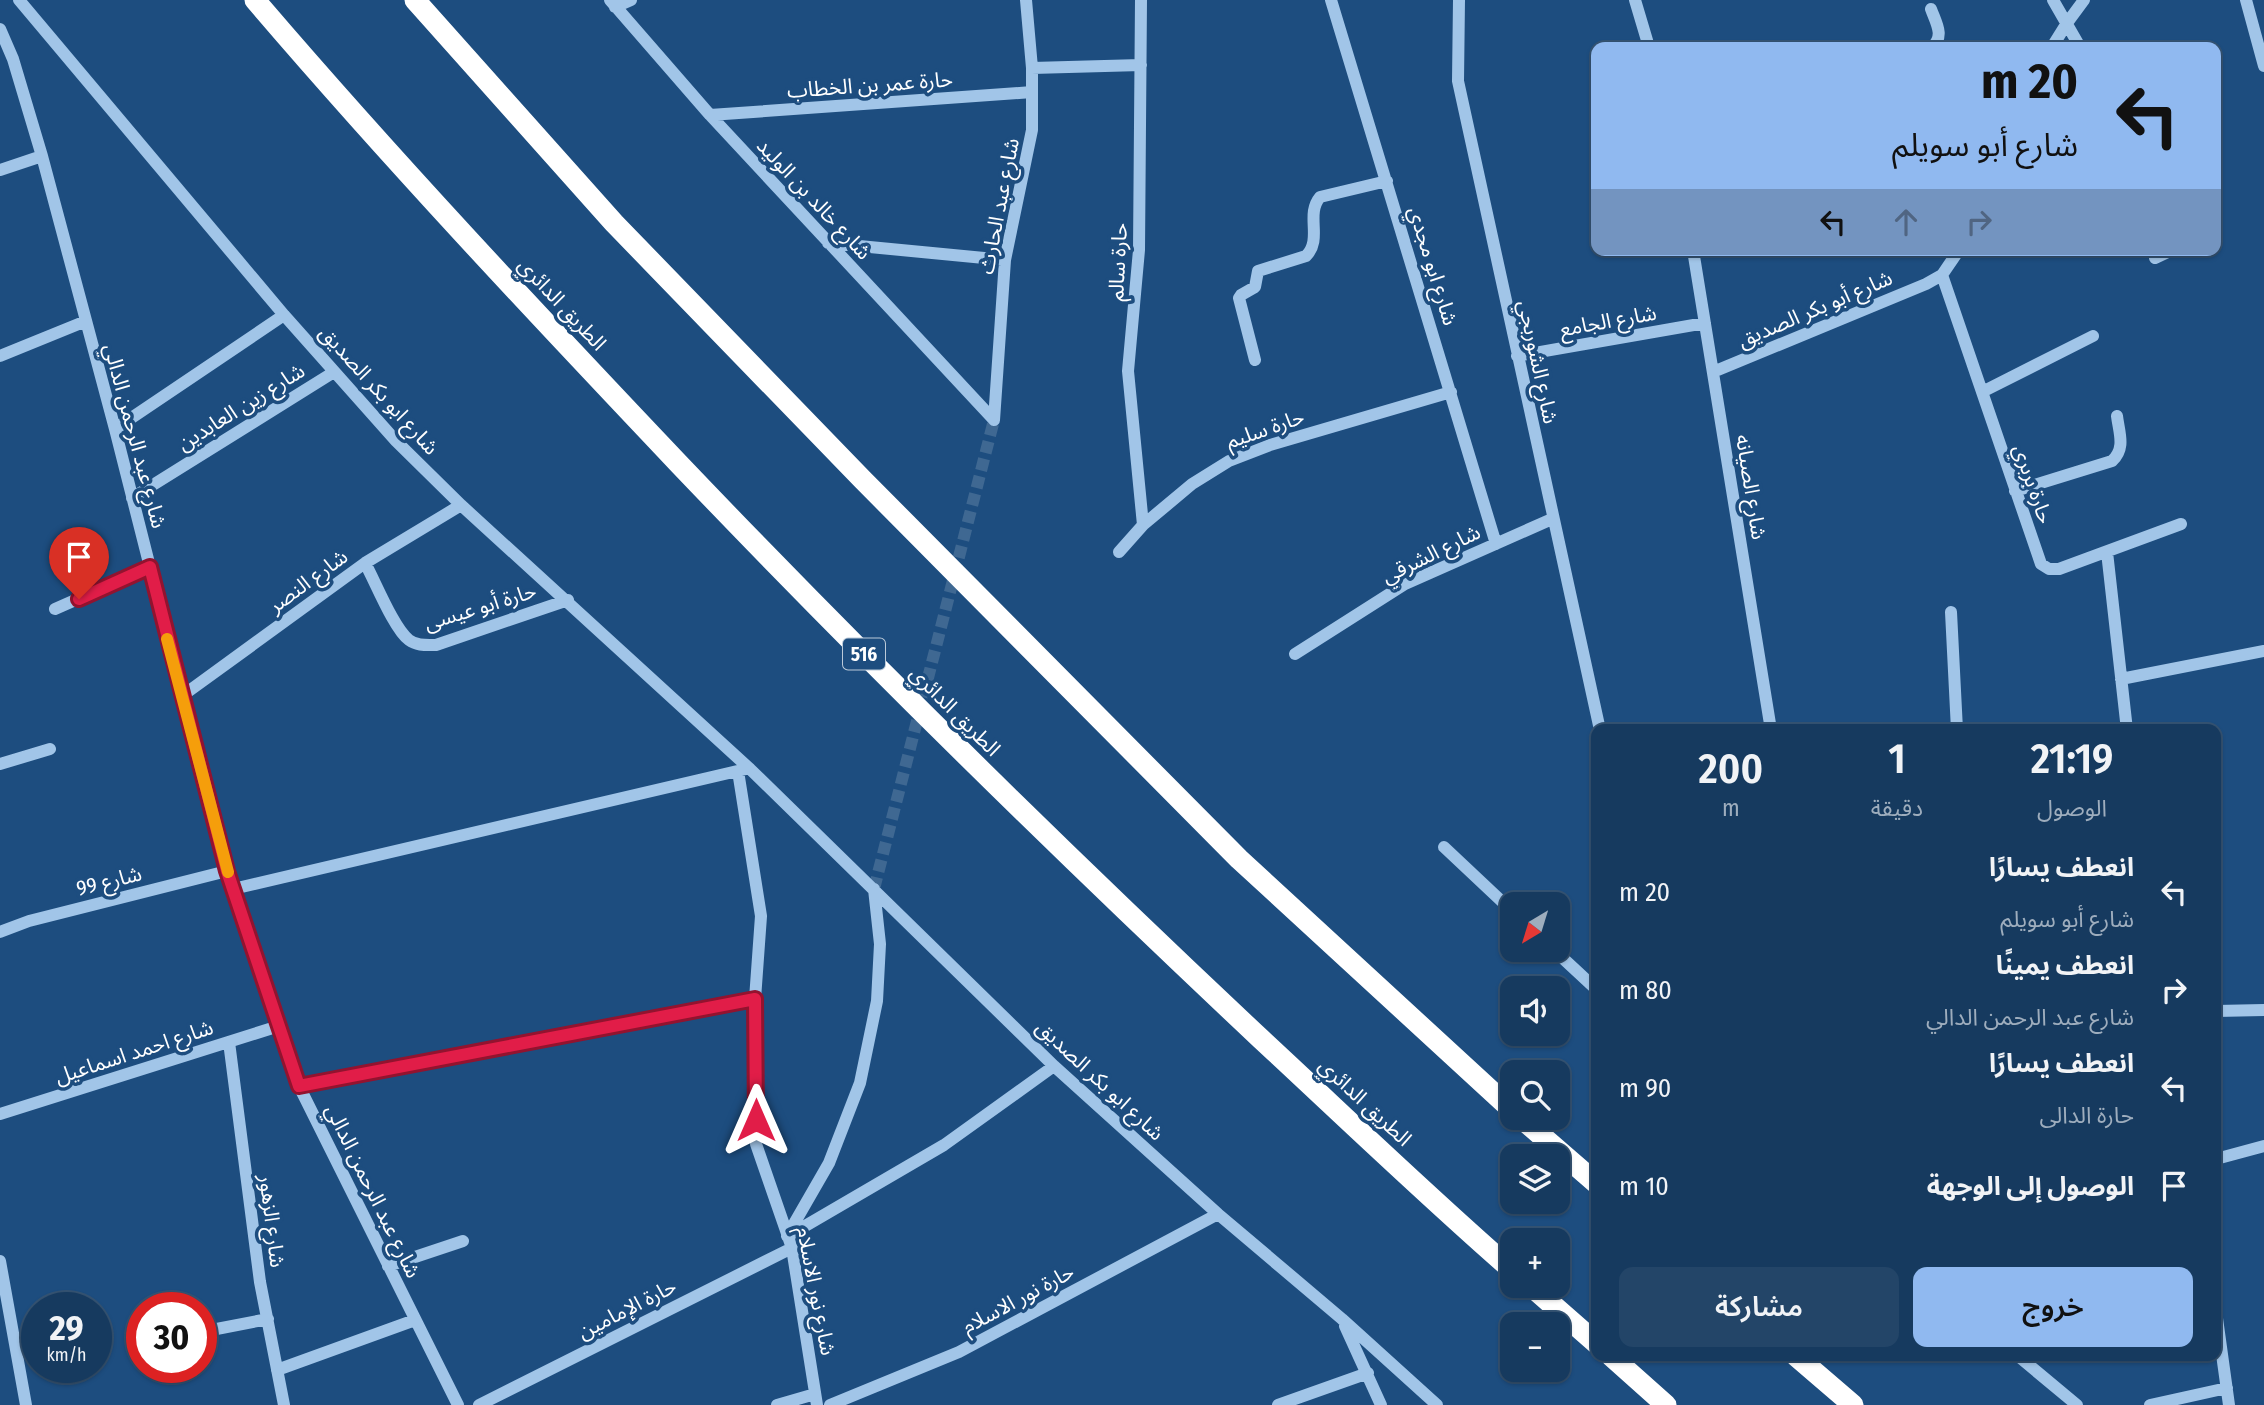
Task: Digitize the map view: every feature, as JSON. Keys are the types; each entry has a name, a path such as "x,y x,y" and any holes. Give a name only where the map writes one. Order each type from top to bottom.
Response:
{"highway":[{"name":"الطريق الدائري","path":"255,0 523,300 782,572 971,762 1164,948 1500,1259"},
{"path":"415,0 614,223 882,499 1239,859 1500,1099"},
{"path":"1535,1130 1591,1179"},
{"path":"1545,1298 1591,1339"},
{"path":"1617,1361 1666,1405"},
{"path":"1802,1361 1853,1405"}],"street":[{"name":"شارع ابو بكر الصديق","path":"19,0 284,315 396,441 461,505 568,600 744,770 874,890 1054,1066 1218,1214 1342,1319 1437,1405"},
{"path":"613,3 631,0"},
{"name":"شارع عبد الحارث","path":"994,420 1005,260 1032,130 1032,68 1026,0"},
{"name":"حارة سالم","path":"1141,0 1139,250 1129,371 1143,525"},
{"name":"شارع ابو مجدي","path":"1331,0 1496,544"},
{"name":"شارع الشوربجي","path":"1460,0 1458,81 1599,724"},
{"path":"1635,0 1648,42"},
{"path":"2053,0 2077,42"},
{"path":"2055,42 2084,0"},
{"path":"2246,0 2260,32 2264,66"},
{"name":"شارع خالد بن الوليد","path":"613,3 710,116 994,420"},
{"path":"1931,9 1940,36 1937,42"},
{"name":"شارع عبد الرحمن الدالي","path":"0,29 13,59 42,156 115,429 227,871 299,1086 458,1405"},
{"path":"1032,68 1141,65"},
{"name":"حارة عمر بن الخطاب","path":"710,116 1032,92"},
{"path":"0,170 42,156"},
{"path":"1255,360 1239,298 1255,287 1258,271 1306,256 1312,251 1312,214 1320,197 1387,181"},
{"path":"828,243 1005,260"},
{"name":"شارع الصيانه","path":"1694,256 1770,724"},
{"name":"شارع أبو بكر الصديق","path":"1713,372 1926,284 1942,275 1952,256"},
{"path":"2155,258 2159,256"},
{"name":"حارة بربري","path":"1942,275 2041,564 2049,569 2059,569 2181,524"},
{"path":"115,429 284,315"},
{"path":"0,356 86,321"},
{"name":"شارع الجامع","path":"1517,356 1705,323"},
{"path":"1982,392 2093,336"},
{"name":"شارع زين العابدين","path":"132,498 334,372"},
{"name":"حارة سليم","path":"1119,552 1143,525 1192,484 1229,461 1270,445 1451,392"},
{"path":"2015,491 2112,461 2121,447 2117,416"},
{"name":"شارع النصر","path":"181,695 365,563 461,505"},
{"name":"شارع الشرقي","path":"1295,654 1405,584 1552,519"},
{"path":"2106,552 2126,724"},
{"name":"حارة أبو عيسى","path":"365,563 401,632 410,641 422,646 436,645 568,600"},
{"path":"55,609 150,567"},
{"path":"1951,612 1957,724"},
{"path":"2121,679 2264,651"},
{"path":"0,764 50,749"},
{"path":"233,889 744,770"},
{"name":"شارع نور الاسلام","path":"744,770 761,916 755,999 756,1144 790,1242 816,1400"},
{"path":"1444,847 1500,900"},
{"name":"شارع 99","path":"0,932 29,921 227,871"},
{"path":"790,1242 829,1163 860,1083 877,1001 880,944 874,890"},
{"path":"1567,962 1591,984"},
{"path":"299,1086 755,999"},
{"path":"2221,1011 2264,1010"},
{"name":"شارع احمد اسماعيل","path":"0,1114 279,1026"},
{"name":"شارع الزهور","path":"229,1042 260,1282 284,1405"},
{"name":"حارة الإمامين","path":"479,1405 790,1242 944,1145 1054,1066"},
{"path":"2221,1158 2264,1146"},
{"name":"حارة نور الاسلام","path":"830,1405 959,1352 1218,1214"},
{"path":"388,1266 463,1241"},
{"path":"0,1261 26,1405"},
{"path":"217,1329 268,1319"},
{"path":"1342,1319 1381,1405"},
{"path":"277,1370 415,1320"},
{"path":"2221,1346 2229,1405"},
{"path":"2024,1361 2077,1405"},
{"path":"1278,1405 1368,1373"},
{"path":"2150,1405 2227,1388"},
{"path":"777,1405 816,1400"}],"tunnel":[{"path":"874,889 994,420"}],"slow traffic":[{"path":"167,639 228,872"}],"route":[{"path":"79,599 150,567 227,871 299,1086 755,999 756,1120"}]}
